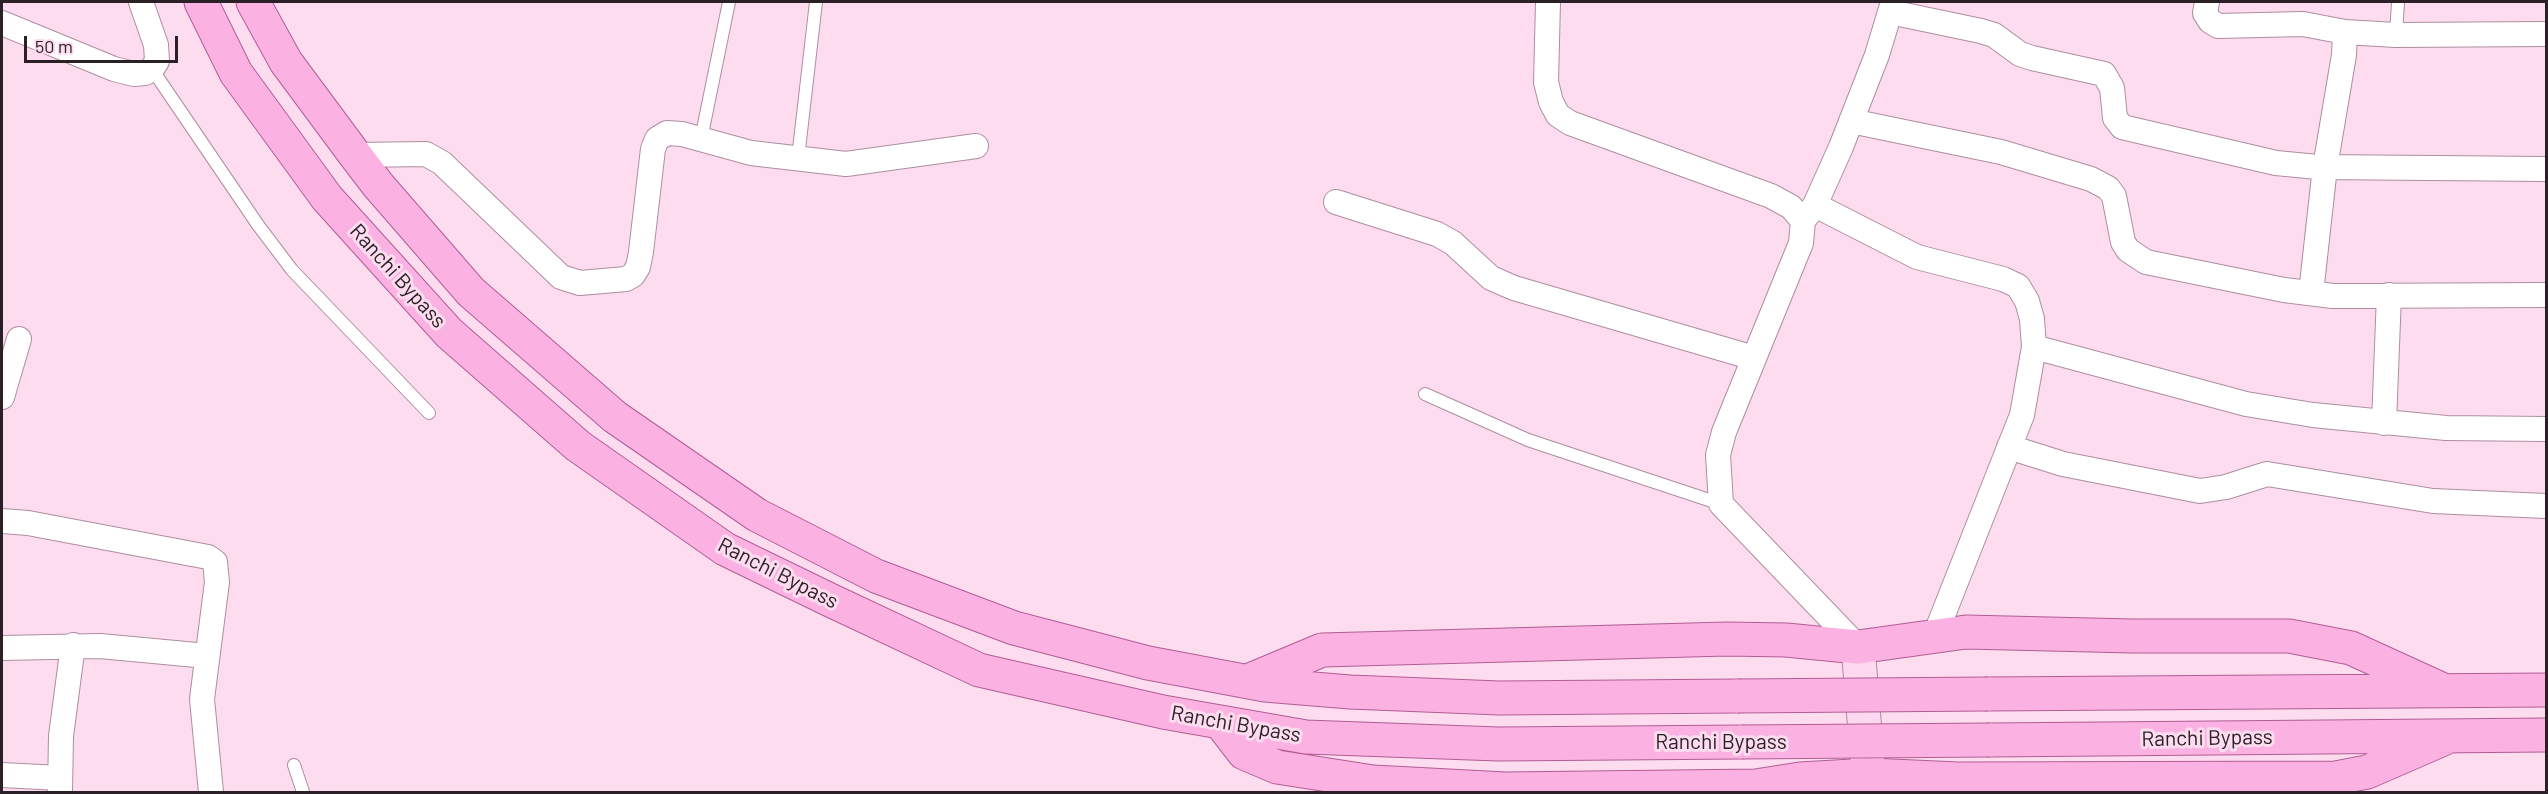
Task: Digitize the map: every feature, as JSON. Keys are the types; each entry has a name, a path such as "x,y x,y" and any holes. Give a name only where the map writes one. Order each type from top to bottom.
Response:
{"main road":[{"name":"Ranchi Bypass","path":"201,2 236,73 327,198 449,333 578,446 725,549 980,670 1163,712 1306,737 1476,743 2547,735"},
{"name":"Ranchi Bypass","path":"253,2 286,62 355,155 378,185 471,292 615,417 757,515 876,576 1014,628 1148,663 1246,682 1350,692 1499,698 2547,690"},
{"path":"1246,682 1322,651 1727,639 1786,640 1858,647 1935,634 1966,632 2132,636 2289,636 2351,648 2443,690"},
{"path":"1220,722 1244,753 1276,767 1373,782 1504,791 1724,789 1800,779 1870,784 1958,778 2216,785 2335,785 2451,736"}],"street":[{"path":"2,23 114,69 134,74 152,69 157,61 156,45 141,2"},
{"path":"1548,2 1546,82 1551,102 1558,115 1570,123 1771,196 1791,207 1917,257 2003,279 2019,286 2027,301 2032,319 2034,346 2022,415 1935,634"},
{"path":"2207,2 2205,13 2210,21 2218,26 2303,24 2345,32 2547,34"},
{"path":"1870,784 1858,647 1721,504 1718,455 1724,432 1802,243 1809,213 1851,121 1877,55 1891,7 1994,35 2020,54 2032,58 2104,74 2112,88 2115,118 2122,127 2276,163 2325,167 2547,169"},
{"path":"2311,293 2325,167 2344,55 2345,32"},
{"path":"1851,121 2001,152 2091,178 2108,188 2114,195 2123,242 2135,256 2146,262 2284,290 2333,296 2547,295"},
{"path":"355,155 426,154 442,163 561,276 568,281 590,282 626,279 633,275 638,267 653,149 657,139 667,133 682,134 751,153 846,164 976,146"},
{"path":"1336,202 1437,234 1453,243 1491,278 1514,288 1754,358"},
{"path":"2384,423 2389,295"},
{"path":"2,397 19,339"},
{"path":"2034,346 2246,404 2313,415 2446,428 2547,429"},
{"path":"2009,447 2063,464 2200,491 2226,488 2267,474 2433,501 2547,506"},
{"path":"2,520 208,557 215,562 217,571 202,699 211,792"},
{"path":"2,648 73,645 207,656"},
{"path":"2,775 60,785 61,736 73,645"}],"lane":[{"path":"701,139 729,2"},
{"path":"798,158 816,2"},
{"path":"2396,34 2397,2"},
{"path":"152,69 258,225 292,270 429,413"},
{"path":"1425,394 1528,440 1721,504"},
{"path":"294,765 303,792"}]}
